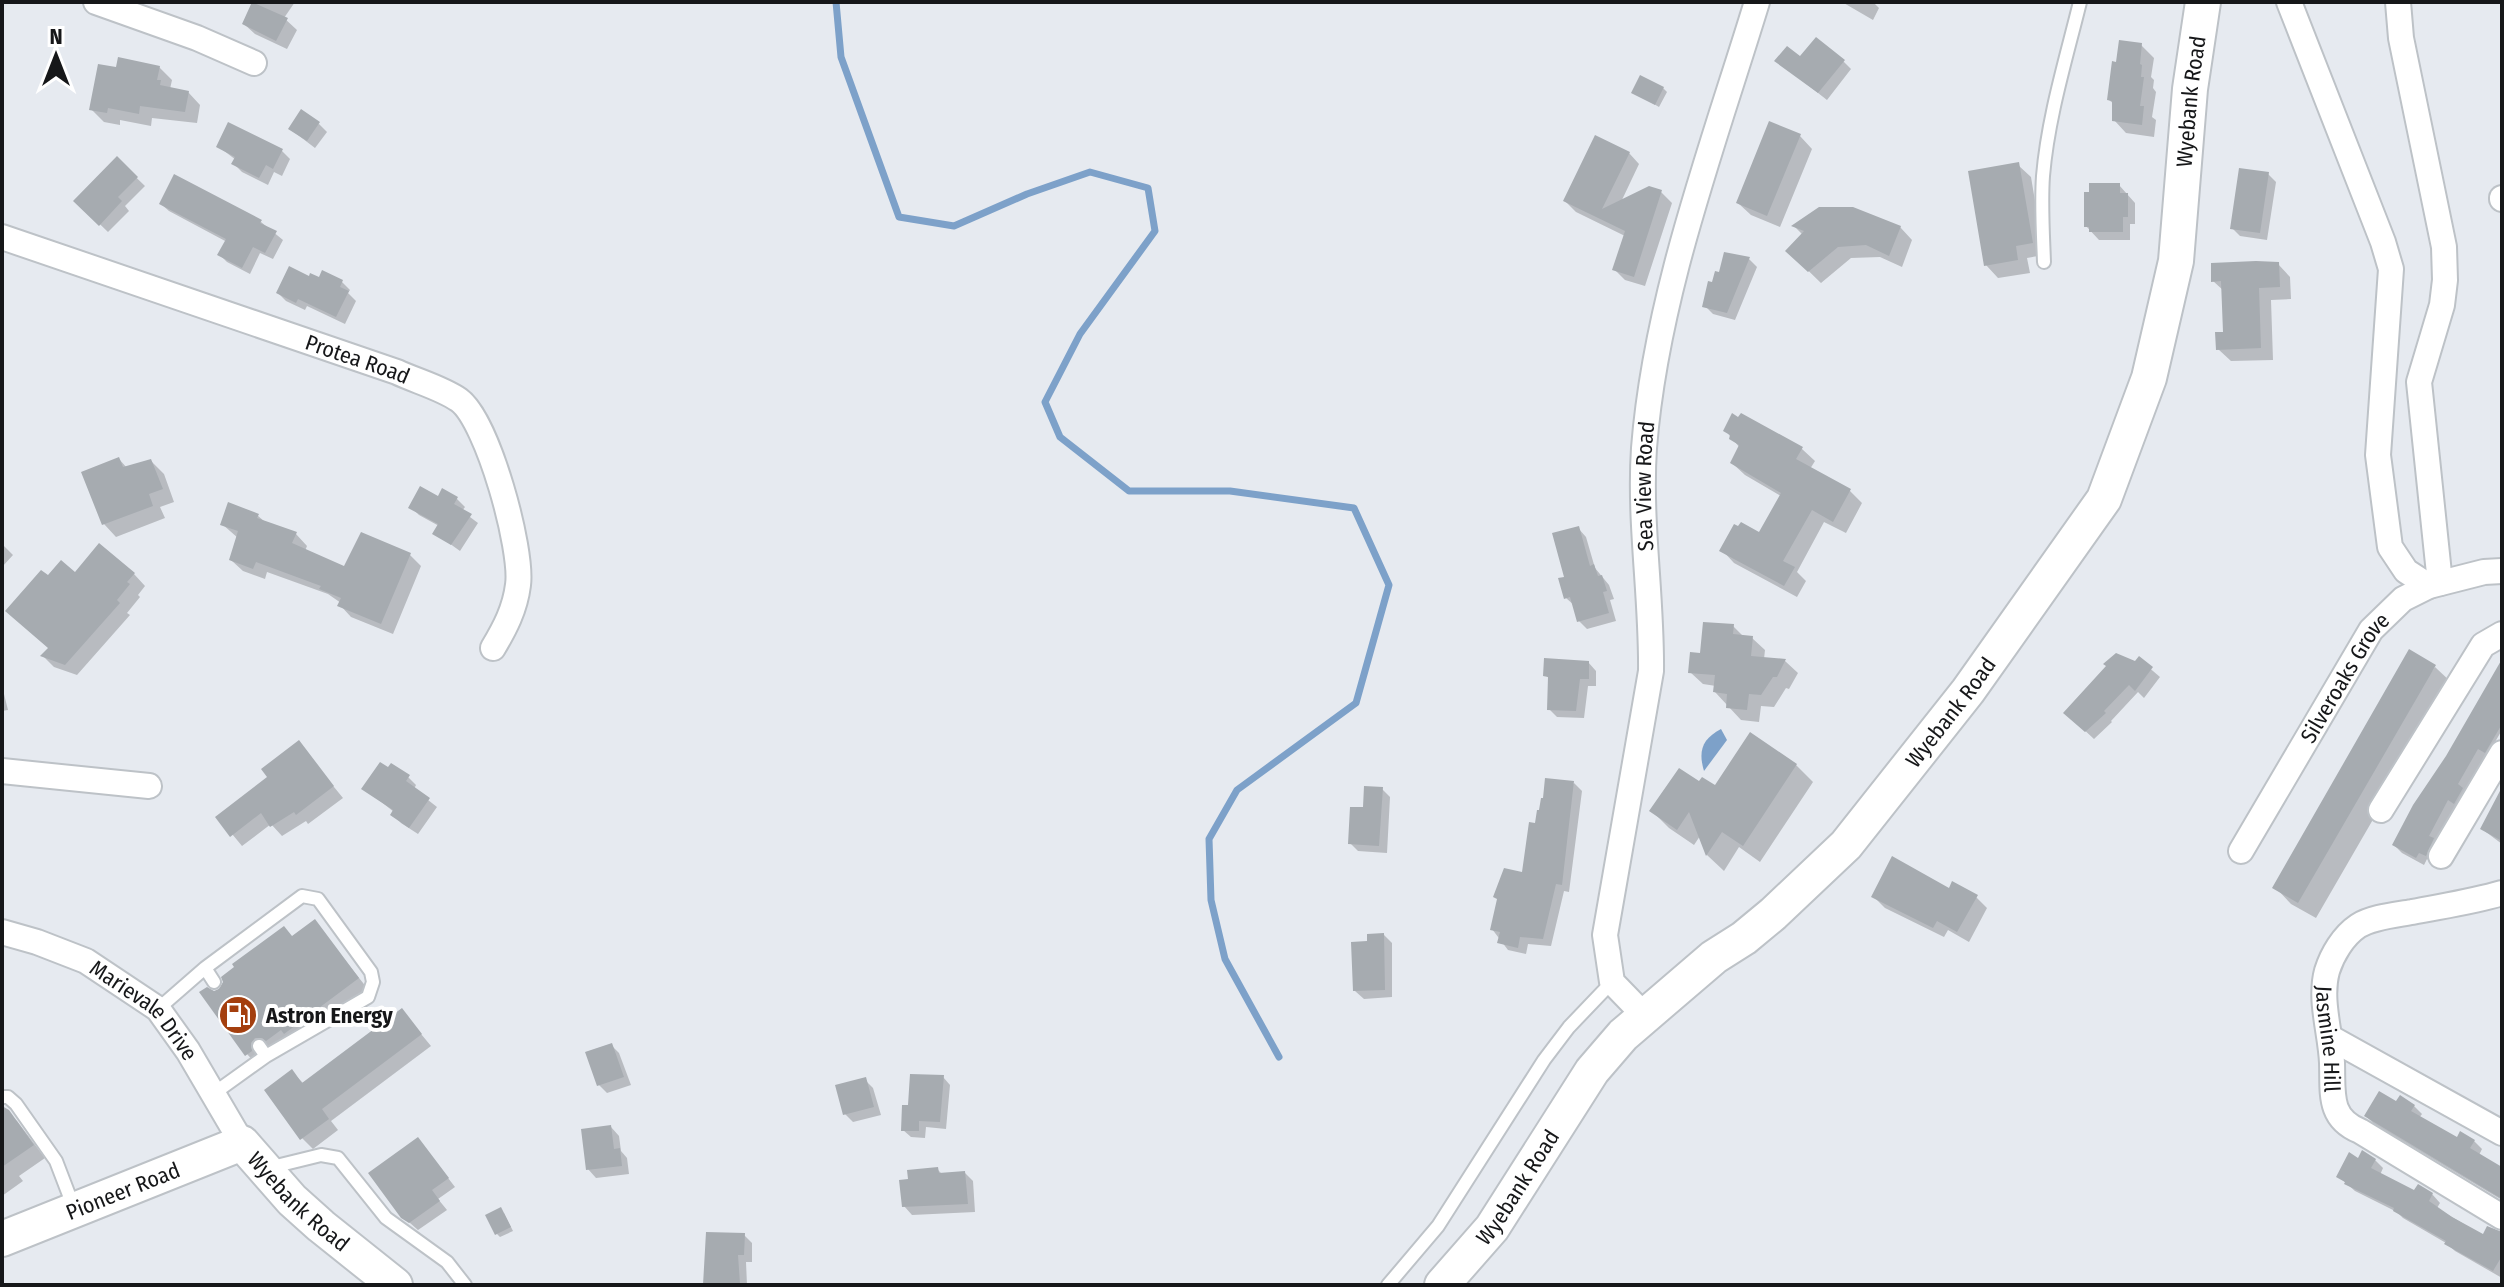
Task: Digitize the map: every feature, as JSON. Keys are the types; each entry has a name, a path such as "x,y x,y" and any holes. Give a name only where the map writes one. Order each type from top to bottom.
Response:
{"main road":[{"name":"Wyebank Road","path":"1442,1285 1492,1228 1592,1071 1623,1035 1714,957 1773,914 1846,845 1968,691 2104,499 2149,378 2176,261 2190,89 2203,2"},
{"name":"Wyebank Road","path":"242,1143 292,1200 395,1285"},
{"name":"Pioneer Road","path":"2,1239 242,1143"}],"street":[{"path":"96,2 197,38 254,63"},
{"name":"Sea View Road","path":"1612,982 1605,935 1651,671 1642,501 1644,447 1653,375 1670,290 1757,2"},
{"path":"2289,2 2391,269 2378,455 2390,547 2406,571 2434,584 2419,382 2442,305 2444,247 2401,38 2398,2"},
{"name":"Protea Road","path":"2,237 397,372 459,400 473,416 489,452 509,515 517,557 519,583 511,619 493,648"},
{"name":"Silveroaks Grove","path":"2241,851 2371,630 2403,599 2434,584 2502,571"},
{"path":"2381,810 2483,645 2502,634"},
{"path":"2441,856 2502,753"},
{"path":"2,771 149,786"},
{"name":"Jasmine Hill","path":"2502,893 2391,916 2359,926 2341,943 2327,973 2325,1009 2331,1038 2335,1112 2346,1125 2502,1217"},
{"name":"Marievale Drive","path":"2,932 86,961 158,1009 242,1143"},
{"path":"1612,982 1645,1016"},
{"path":"2331,1038 2502,1133"}],"lane":[{"path":"2044,262 2043,179 2046,150 2051,117 2080,2"},
{"path":"158,1009 205,968 302,896 318,899 371,972 373,982 368,997 262,1051 213,1094"},
{"path":"205,968 214,982"},
{"path":"1388,1285 1438,1226 1544,1060 1569,1027 1612,982"},
{"path":"2,1097 8,1097 16,1104 56,1161 74,1211"},
{"path":"265,1169 321,1155 338,1158 386,1218 447,1262 465,1285"}],"water":[{"path":"1721,729 1727,740 1704,771 1701,757 1703,746 1709,737"}],"building":[{"path":"252,2 288,18 276,41 242,24"},
{"path":"1816,37 1845,60 1818,93 1774,61 1787,46 1800,56"},
{"path":"2119,40 2142,43 2142,125 2112,121 2112,101 2107,100 2112,61 2116,62"},
{"path":"118,57 160,66 157,80 161,80 160,85 189,91 185,112 140,106 139,114 108,108 107,113 89,110 98,64 116,67"},
{"path":"1640,75 1664,87 1655,105 1631,93"},
{"path":"301,109 320,122 307,141 288,129"},
{"path":"1769,121 1801,134 1767,216 1736,203"},
{"path":"228,122 283,149 273,169 266,165 259,178 231,164 235,157 216,147"},
{"path":"1595,135 1630,152 1602,209 1649,186 1662,190 1634,277 1612,270 1625,231 1563,201"},
{"path":"117,156 138,177 118,197 122,201 99,226 73,201"},
{"path":"2019,162 2033,243 2016,246 2018,260 1984,266 1968,171"},
{"path":"2239,168 2269,172 2260,233 2230,229"},
{"path":"174,174 277,231 265,253 253,247 242,268 217,255 226,239 159,204"},
{"path":"2089,183 2120,183 2120,193 2128,193 2128,217 2123,217 2123,232 2089,232 2089,227 2084,227 2084,192 2089,192"},
{"path":"1819,207 1853,207 1901,226 1889,256 1866,245 1838,247 1808,272 1785,251 1804,231 1791,226"},
{"path":"1724,252 1750,257 1727,313 1702,307 1708,281 1712,282 1715,271 1719,272"},
{"path":"2279,262 2280,287 2259,288 2261,348 2216,350 2215,332 2223,332 2221,281 2211,282 2211,263"},
{"path":"289,266 309,276 310,273 319,277 322,270 343,280 340,287 349,291 336,317 298,299 296,303 276,293"},
{"path":"1732,413 1738,417 1741,413 1803,447 1796,459 1851,489 1833,522 1812,510 1783,561 1795,567 1784,586 1719,551 1734,524 1738,526 1741,522 1759,532 1781,493 1730,463 1739,445 1723,431"},
{"path":"119,457 123,467 151,459 163,489 149,494 153,506 102,525 81,472"},
{"path":"420,486 438,496 442,488 458,497 454,504 472,514 451,545 432,534 438,524 408,508"},
{"path":"228,502 259,514 257,518 297,532 292,543 344,566 361,532 411,553 381,624 337,606 341,598 319,589 321,586 256,562 253,569 229,560 238,531 220,525"},
{"path":"1579,526 1590,566 1594,564 1598,576 1602,575 1609,613 1577,622 1570,597 1564,599 1558,578 1564,577 1552,533"},
{"path":"99,543 135,573 127,582 130,584 117,600 120,603 65,665 40,656 48,648 5,611 41,570 48,575 61,560 75,572"},
{"path":"1703,622 1734,624 1733,634 1753,636 1751,656 1786,659 1777,677 1773,677 1761,695 1749,694 1747,710 1726,708 1727,694 1713,692 1715,675 1688,673 1690,652 1700,653"},
{"path":"2409,649 2436,665 2298,903 2272,888"},
{"path":"2116,653 2135,661 2139,656 2153,667 2135,691 2129,685 2085,732 2063,713 2106,666 2103,664"},
{"path":"1544,658 1589,661 1589,679 1580,679 1576,711 1547,710 1548,677 1543,676"},
{"path":"2502,659 2502,724 2485,753 2478,749 2458,784 2463,788 2454,804 2448,800 2429,836 2434,838 2426,856 2419,853 2416,858 2392,845"},
{"path":"1750,732 1797,764 1743,846 1722,832 1706,856 1689,812 1677,830 1649,811 1679,768 1699,781 1702,777 1715,785"},
{"path":"299,740 334,786 296,815 294,812 270,827 261,813 230,837 215,817 267,777 261,769"},
{"path":"380,762 388,767 391,763 410,775 406,781 430,798 409,828 390,815 393,810 361,789"},
{"path":"1545,778 1574,781 1562,885 1556,884 1543,939 1520,937 1518,948 1497,943 1500,932 1490,930 1497,899 1493,897 1504,868 1522,872 1529,822 1535,823"},
{"path":"1364,786 1383,787 1379,846 1348,844 1350,807 1363,807"},
{"path":"2502,787 2502,841 2480,829"},
{"path":"1892,856 1949,888 1952,881 1978,895 1957,932 1937,921 1933,928 1871,897"},
{"path":"315,919 359,978 284,1034 281,1030 266,1041 255,1038 251,1043 252,1051 245,1056 199,992 207,987 214,991 219,989 223,982 221,977 234,967 232,964 284,926 292,936"},
{"path":"1384,933 1385,990 1353,991 1351,942 1367,941 1367,934"},
{"path":"402,1008 422,1034 322,1109 329,1119 300,1140 264,1090 292,1069 302,1083"},
{"path":"612,1043 624,1077 597,1086 585,1052"},
{"path":"910,1074 944,1075 940,1122 919,1121 919,1131 901,1131 902,1105 908,1105"},
{"path":"866,1077 874,1107 843,1115 835,1085"},
{"path":"2379,1091 2396,1101 2400,1095 2415,1105 2411,1111 2457,1137 2460,1131 2475,1140 2470,1148 2502,1167 2502,1199 2364,1116"},
{"path":"2,1106 9,1110 34,1145 2,1167"},
{"path":"611,1125 614,1149 620,1148 622,1166 586,1170 581,1129"},
{"path":"418,1137 449,1178 432,1190 440,1201 409,1223 401,1218 368,1173"},
{"path":"2362,1150 2376,1159 2371,1168 2414,1190 2418,1184 2433,1193 2429,1201 2452,1217 2483,1234 2487,1226 2502,1232 2502,1256 2493,1271 2444,1244 2446,1241 2393,1211 2394,1208 2344,1184 2336,1177 2349,1152 2358,1158"},
{"path":"938,1167 939,1173 965,1171 968,1204 902,1207 899,1180 908,1179 907,1170"},
{"path":"501,1207 511,1227 495,1235 485,1215"},
{"path":"706,1232 745,1233 744,1255 738,1255 740,1284 703,1285"}],"waterway":[{"path":"836,2 841,57 899,217 954,226 1027,194 1090,172 1148,188 1155,231 1080,334 1045,402 1060,437 1129,491 1230,491 1354,508 1389,585 1356,703 1237,790 1209,839 1211,900 1225,959 1279,1057"}],"place":[{"name":"Astron Energy","path":"238,1015"}]}
